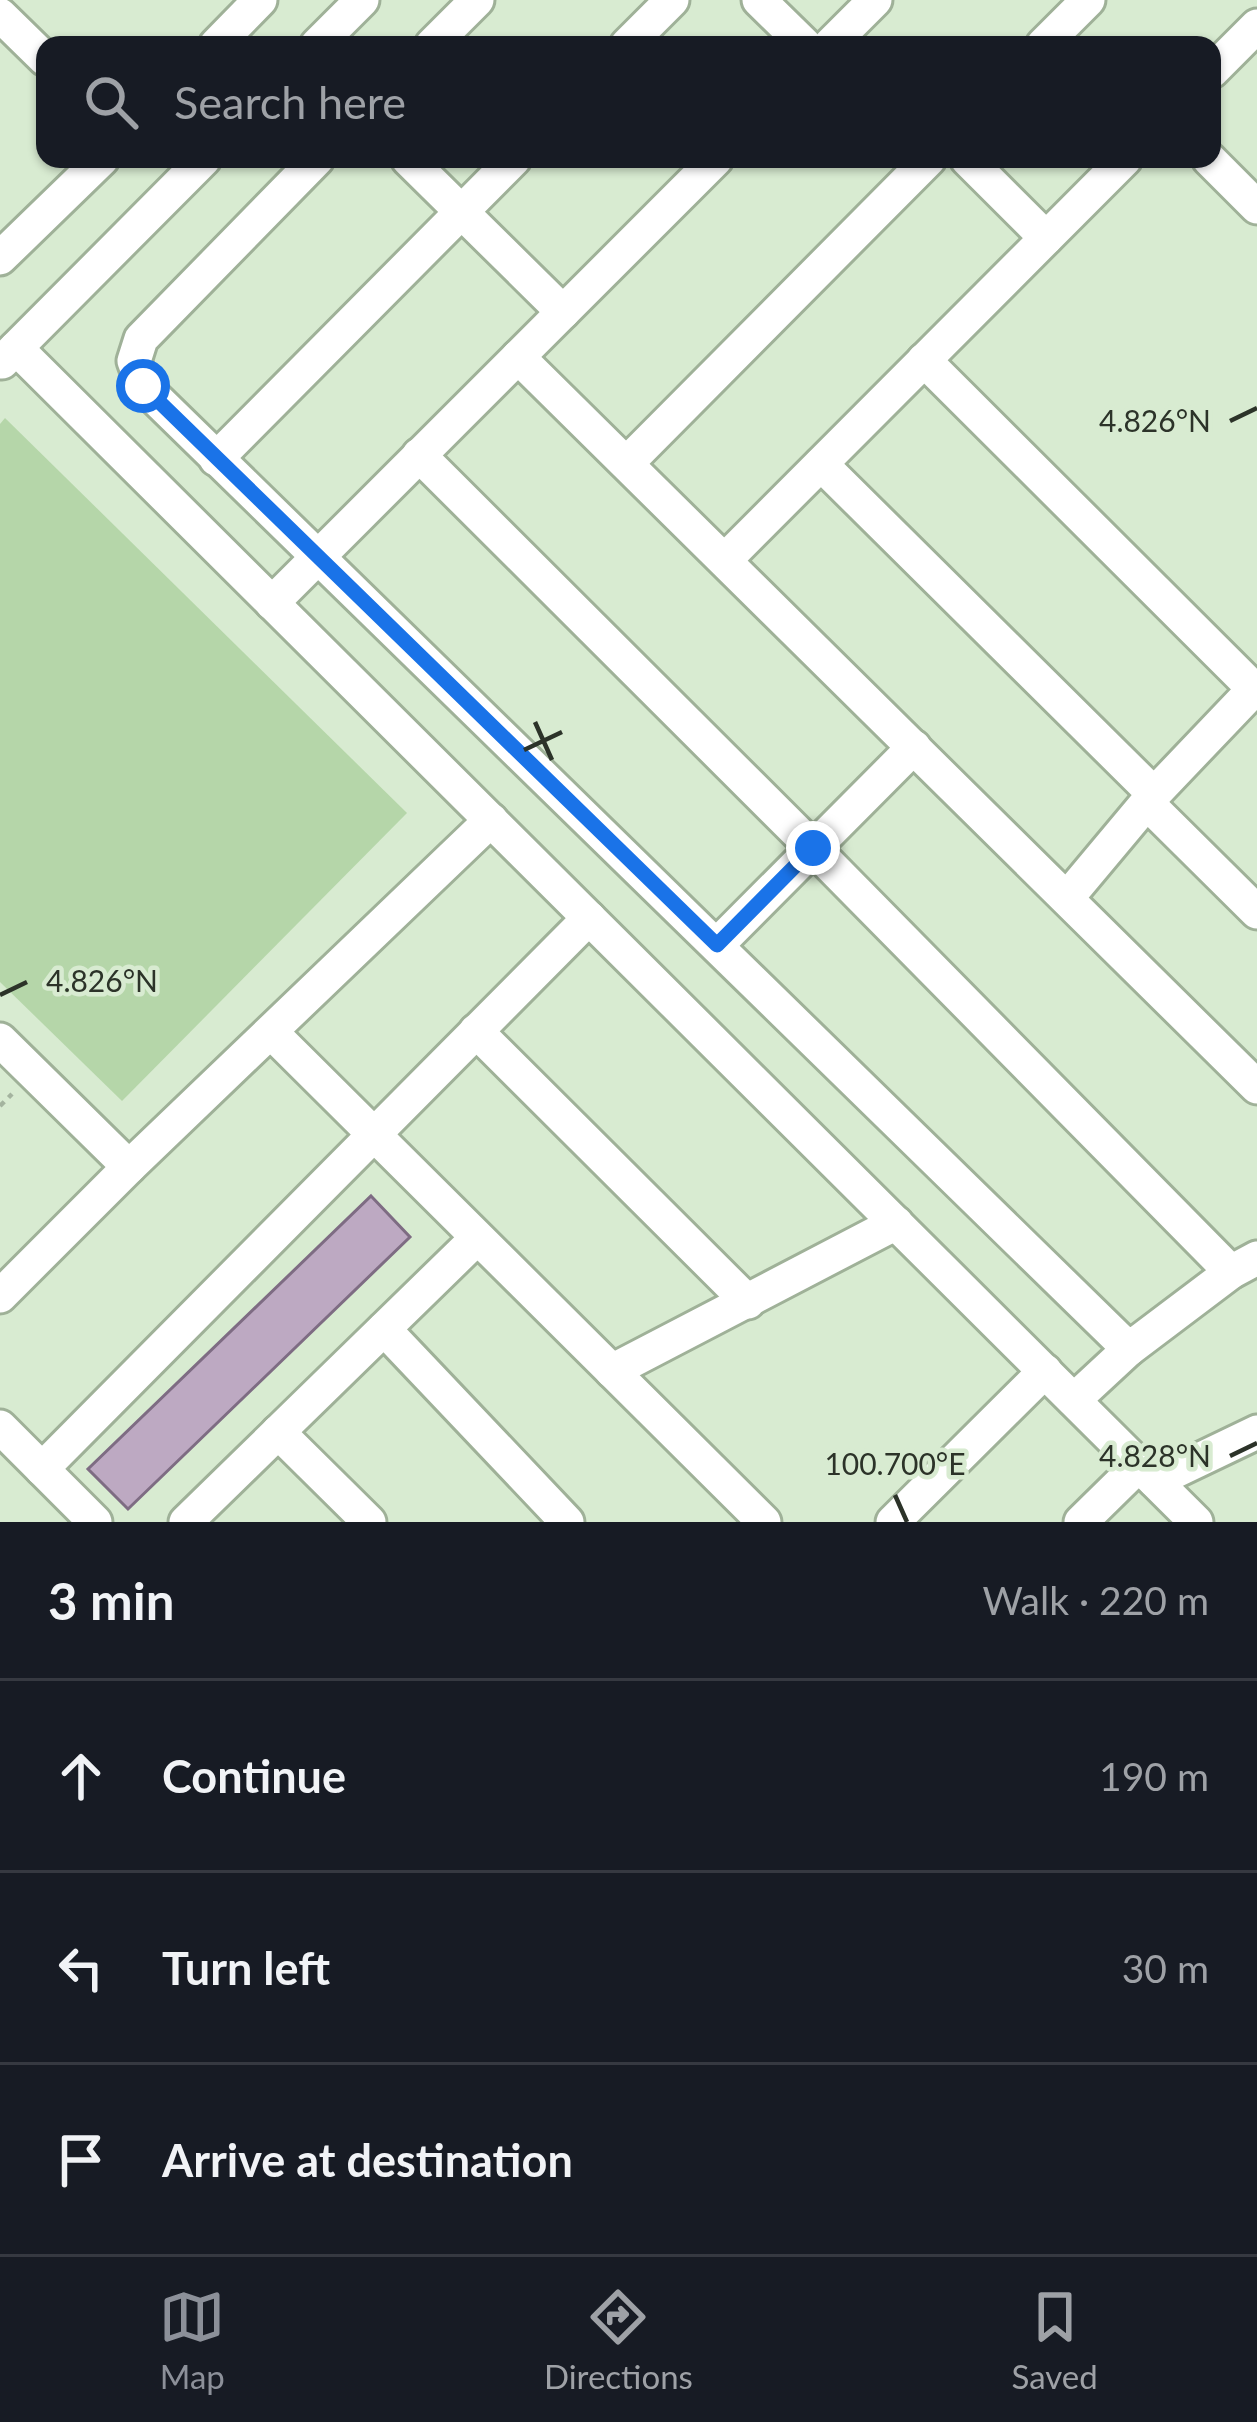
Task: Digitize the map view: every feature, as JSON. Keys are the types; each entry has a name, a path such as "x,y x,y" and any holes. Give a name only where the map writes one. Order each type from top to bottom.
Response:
{"street":[{"path":"225,36 260,0"},
{"path":"326,36 362,0"},
{"path":"440,36 478,0"},
{"path":"636,36 672,0"},
{"path":"759,0 796,36"},
{"path":"845,36 875,0"},
{"path":"1052,36 1088,0"},
{"path":"3,22 36,51"},
{"path":"1221,62 1257,26"},
{"path":"0,258 93,168"},
{"path":"195,168 8,356 272,602 1196,1522"},
{"path":"308,168 141,339 134,361 143,386 1129,1349"},
{"path":"417,168 563,312"},
{"path":"216,459 505,168"},
{"path":"272,602 707,168"},
{"path":"627,463 920,168"},
{"path":"976,168 1046,238"},
{"path":"725,560 1115,168"},
{"path":"1218,168 1257,207"},
{"path":"518,357 1257,1087"},
{"path":"924,361 1256,687 1150,798 1067,898"},
{"path":"419,455 813,848 1244,1265 1129,1349 1074,1400"},
{"path":"821,464 1257,912"},
{"path":"717,945 914,747"},
{"path":"0,1296 491,820"},
{"path":"42,1469 590,918"},
{"path":"476,1030 748,1302"},
{"path":"271,1032 764,1522"},
{"path":"0,1040 130,1167"},
{"path":"612,1371 896,1223"},
{"path":"186,1522 478,1238"},
{"path":"384,1329 567,1522"},
{"path":"893,1522 1045,1371"},
{"path":"0,1427 95,1522"},
{"path":"278,1432 369,1522"},
{"path":"1081,1522 1147,1473 1257,1432"}],"green space":[{"path":"5,418 407,813 122,1101 0,982 0,424"}],"building":[{"path":"371,1196 410,1237 128,1509 88,1469"}],"route":[{"path":"143,386 717,945 813,848"}]}
